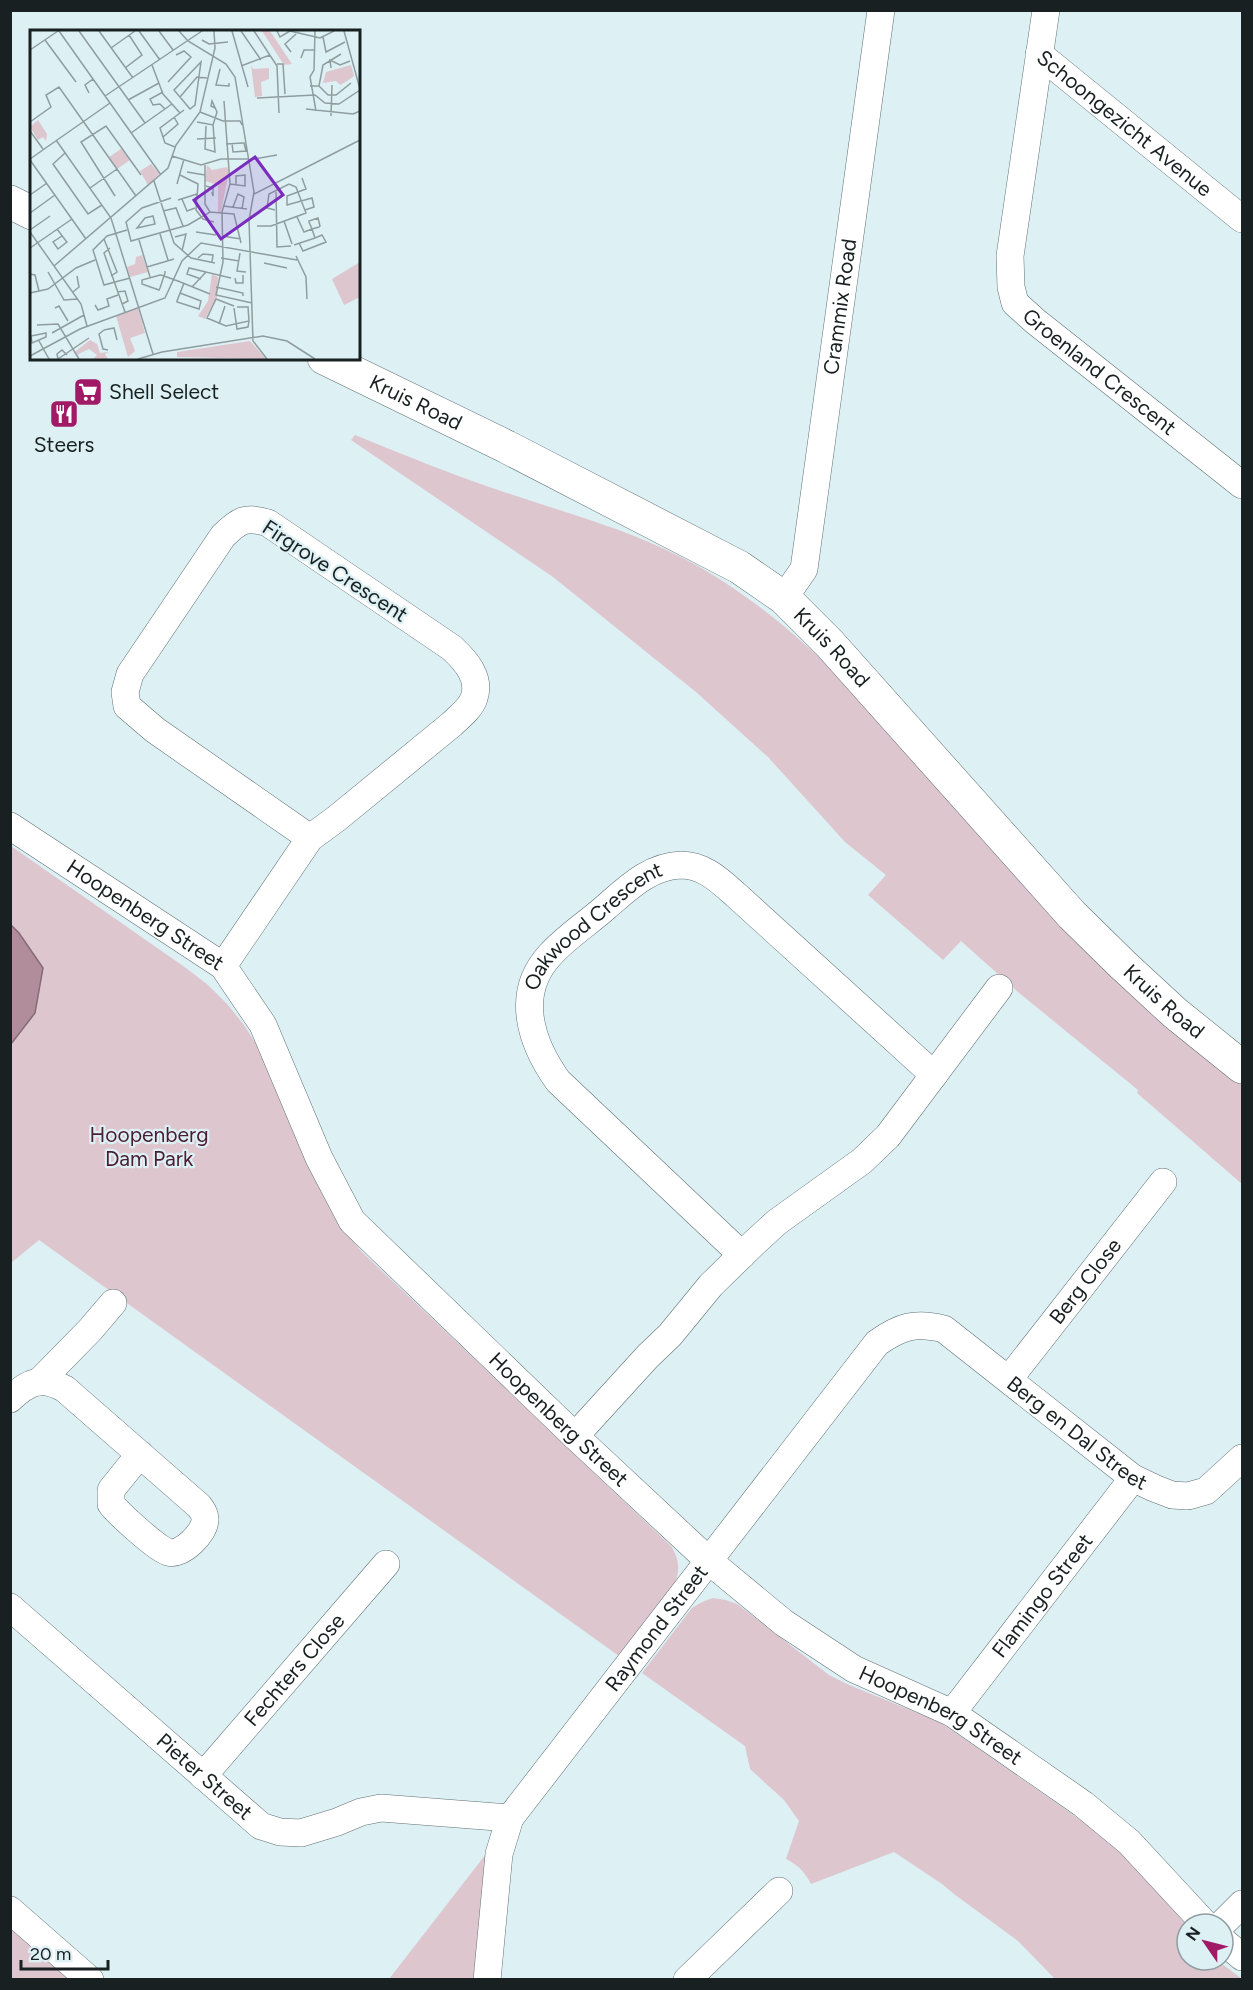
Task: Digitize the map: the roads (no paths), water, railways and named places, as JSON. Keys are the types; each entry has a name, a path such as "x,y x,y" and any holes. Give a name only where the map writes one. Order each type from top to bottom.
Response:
{"street":[{"name":"Crammix Road","path":"784,598 804,569 881,10"},
{"name":"Schoongezicht Avenue","path":"1046,10 1039,54 1242,219"},
{"name":"Groenland Crescent","path":"1039,54 1010,256 1011,287 1015,303 1242,485"},
{"path":"10,202 30,212"},
{"name":"Kruis Road","path":"328,360 507,447 739,567 784,598 830,644 1072,915 1175,1013 1242,1067"},
{"name":"Firgrove Crescent","path":"223,966 310,838 466,711 474,699 475,684 466,660 452,648 268,523 246,519 223,536 130,674 124,692 127,706 155,730 310,838"},
{"name":"Hoopenberg Street","path":"10,826 223,966 263,1025 319,1158 352,1221 575,1436 709,1561 784,1623 854,1669 952,1713 1083,1804 1129,1842 1194,1912"},
{"name":"Oakwood Crescent","path":"742,1255 558,1081 545,1063 533,1035 528,1014 530,996 537,974 550,955 641,877 664,867 682,865 698,868 715,876 934,1075"},
{"path":"575,1436 670,1335 711,1285 742,1255 777,1222 861,1161 888,1136 999,988"},
{"name":"Berg Close","path":"1009,1379 1163,1182"},
{"path":"39,1382 113,1303"},
{"name":"Berg en Dal Street","path":"915,1325 930,1325 944,1329 1133,1478 1172,1495 1188,1496 1206,1491 1242,1458"},
{"name":"Raymond Street","path":"487,1980 499,1854 510,1818 877,1342 894,1330 915,1325"},
{"path":"10,1399 28,1384 49,1382 65,1389 140,1455"},
{"name":"Flamingo Street","path":"952,1713 1133,1478"},
{"name":"Fechters Close","path":"203,1776 386,1564"},
{"name":"Pieter Street","path":"10,1607 261,1826 280,1832 301,1833 361,1812 381,1808 510,1818"},
{"path":"687,1980 779,1892"},
{"path":"10,1910 90,1980"}],"place":[{"name":"Shell Select","path":"88,392"},
{"name":"Steers","path":"64,414"}],"park label":[{"name":"Hoopenberg Dam Park","path":"149,1147"}]}
